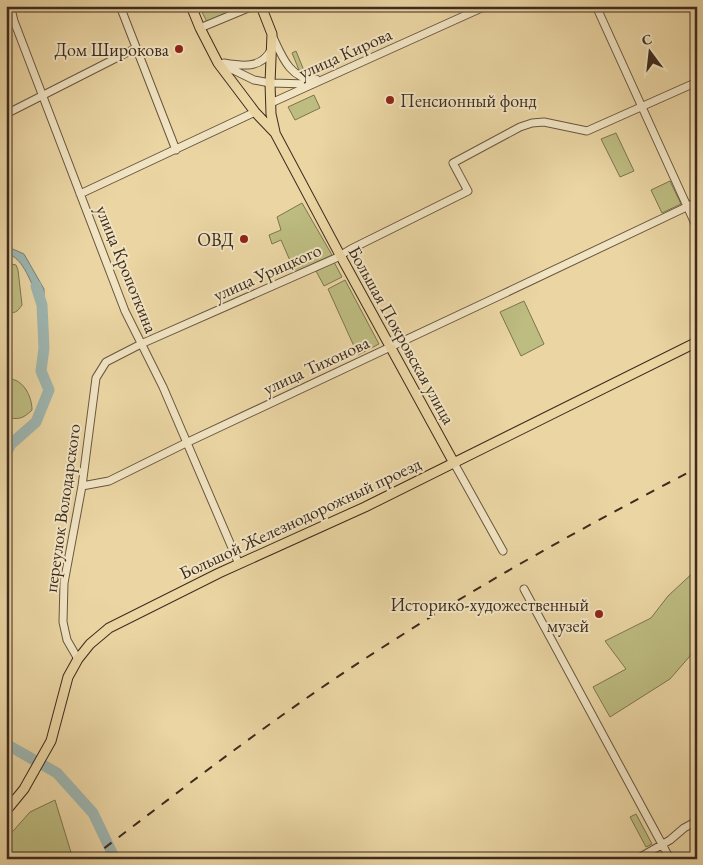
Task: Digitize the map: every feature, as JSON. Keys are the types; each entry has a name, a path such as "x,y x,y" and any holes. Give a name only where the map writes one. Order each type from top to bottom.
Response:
{"main road":[{"path":"191,6 218,63 255,112 275,133"},
{"path":"261,6 272,34 270,83 275,133"},
{"name":"Большая Покровская улица","path":"275,133 454,463"},
{"name":"Большой Железнодорожный проезд","path":"6,811 24,789 50,741 68,677 78,659 90,644 109,628 239,564 365,507 697,342"}],"street":[{"path":"120,6 176,150"},
{"path":"200,28 253,6"},
{"name":"улица Кирова","path":"271,102 486,6"},
{"path":"596,6 697,228"},
{"name":"улица Кропоткина","path":"12,8 14,21 125,312 163,386 239,564"},
{"path":"272,34 282,56 293,72 302,78 310,80 326,78"},
{"path":"6,114 136,48"},
{"path":"218,63 247,66 268,57 271,50"},
{"path":"218,63 254,80 270,83 312,84"},
{"name":"улица Урицкого","path":"106,362 141,344 279,284 468,191 453,164 520,128 532,123 544,122 587,131 697,82"},
{"path":"80,194 255,112"},
{"name":"улица Тихонова","path":"82,486 109,481 697,202"},
{"name":"переулок Володарского","path":"78,659 67,640 63,622 64,583 82,486 96,378 106,362"},
{"name":"Большая Покровская улица","path":"454,463 503,551"},
{"path":"524,589 670,859"},
{"path":"637,859 662,845 684,828 697,821"}],"shaded area":[{"path":"199,6 252,6 208,24"},
{"path":"296,51 305,73 303,74 299,70 292,53"},
{"path":"314,95 320,108 295,120 288,107"},
{"path":"616,133 634,171 620,177 601,139"},
{"path":"670,181 681,204 662,213 651,190"},
{"path":"302,203 332,255 295,272 281,240 272,244 269,235 281,230 277,217"},
{"path":"334,262 342,277 324,286 316,271"},
{"path":"8,265 16,265 18,270 22,305 14,313 6,312 6,270"},
{"path":"345,280 379,344 358,355 328,289"},
{"path":"524,301 544,344 521,356 500,312"},
{"path":"10,379 19,382 23,386 31,400 32,410 20,418 6,417 6,383"},
{"path":"697,569 697,648 670,679 610,717 593,687 626,669 605,641 651,618 668,596"},
{"path":"55,800 73,859 6,859 6,839 30,812"},
{"path":"636,814 652,844 646,847 630,817"}],"water":[{"path":"6,246 24,254 44,289 44,297 40,298 23,266 13,256 6,253"}],"waterway":[{"path":"6,454 11,444 36,422 49,390 41,371 44,348 42,305 36,286"},
{"path":"6,744 57,773 93,813 115,859"}],"railway":[{"path":"90,859 276,720 352,667 466,596 542,552 697,468"}],"place":[{"name":"Дом Широкова","path":"179,49"},
{"name":"Пенсионный фонд","path":"390,100"},
{"name":"ОВД","path":"244,239"},
{"name":"Историко-художественный музей","path":"599,614"}]}
